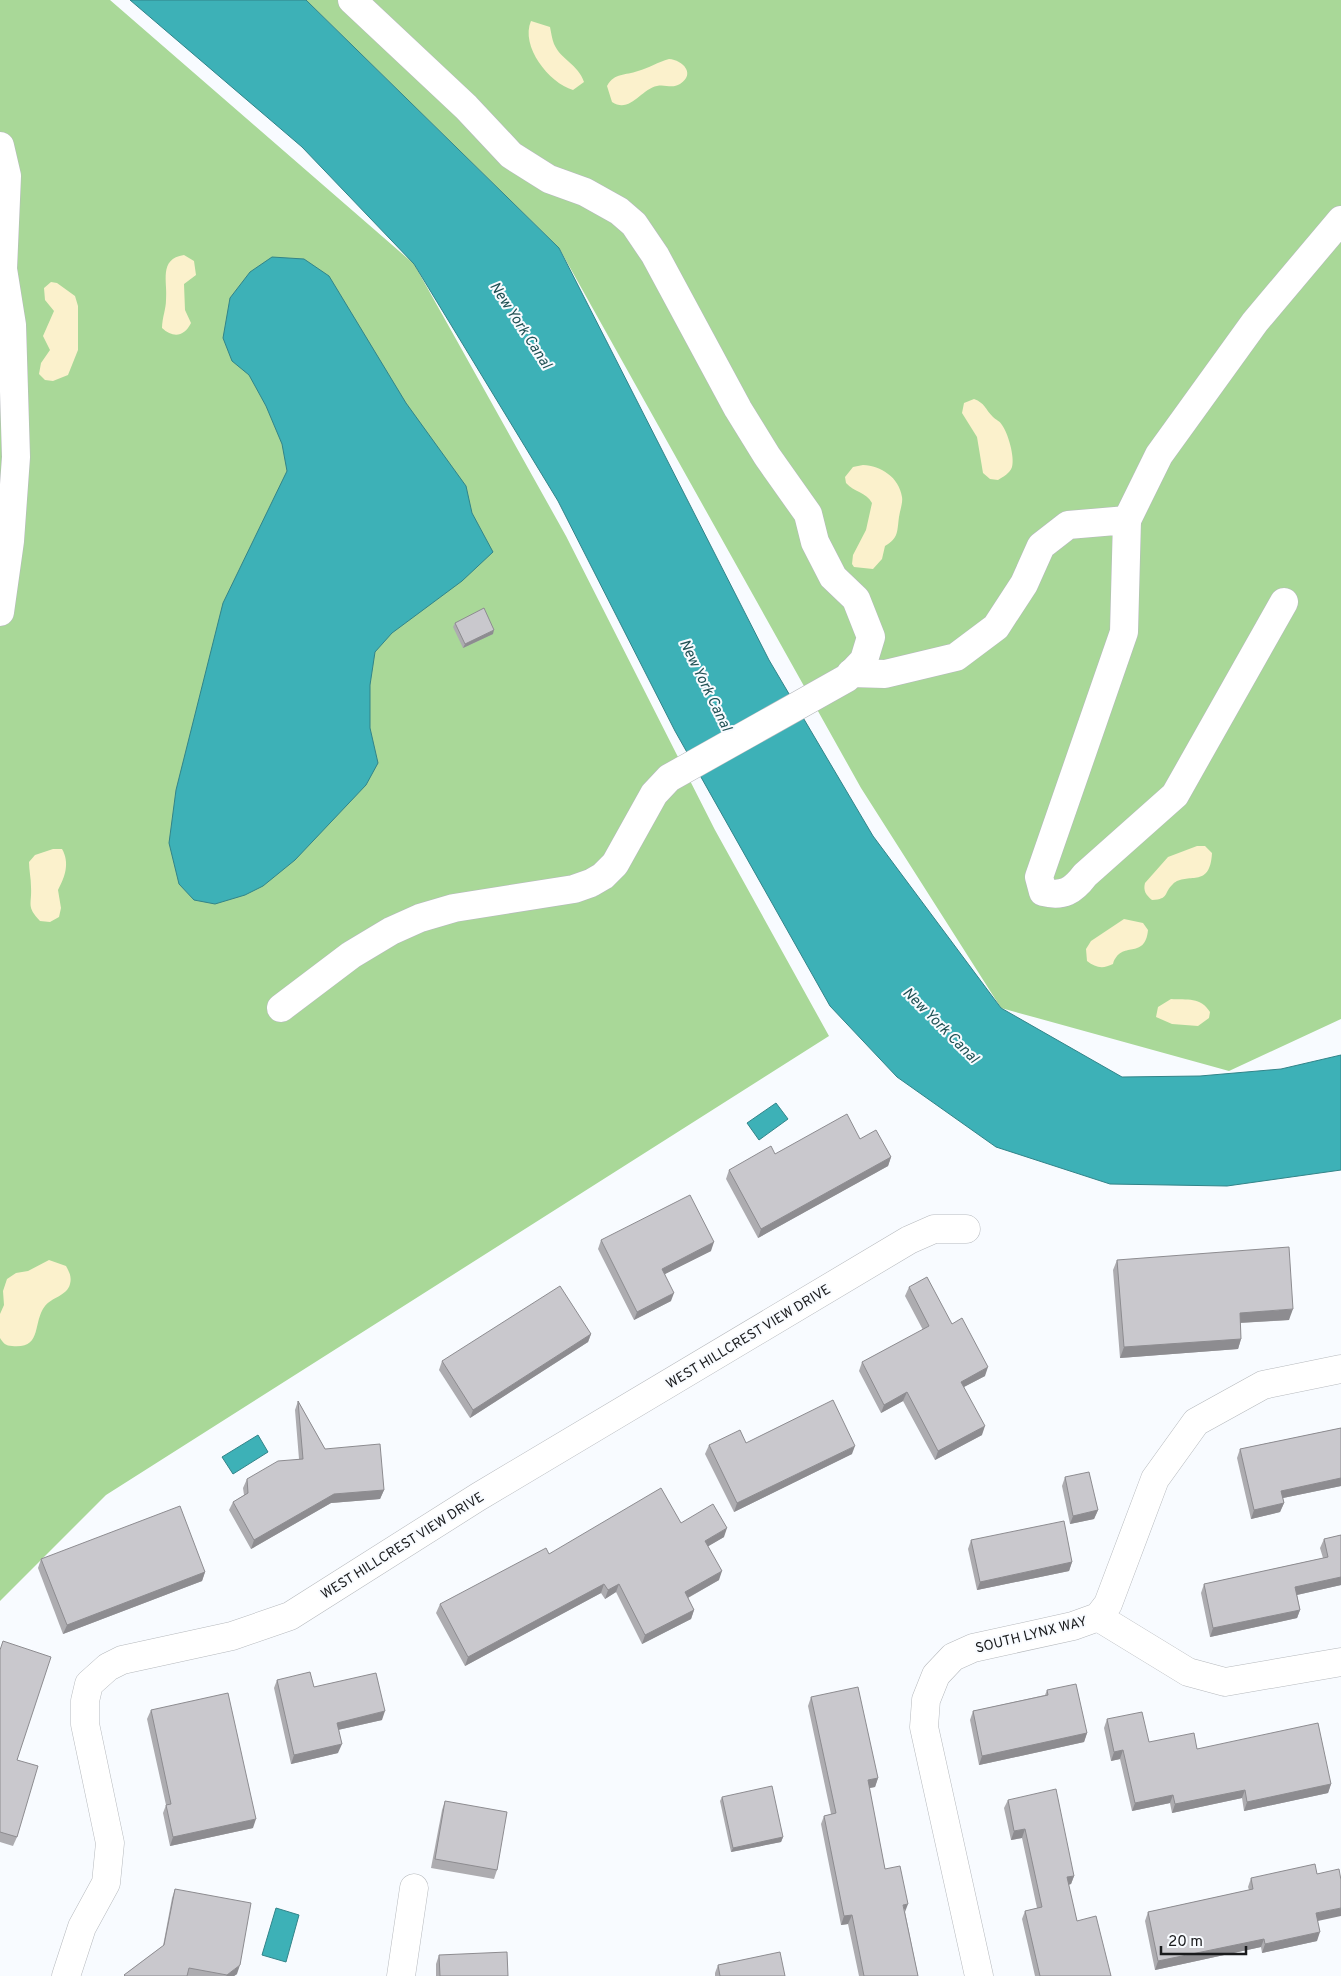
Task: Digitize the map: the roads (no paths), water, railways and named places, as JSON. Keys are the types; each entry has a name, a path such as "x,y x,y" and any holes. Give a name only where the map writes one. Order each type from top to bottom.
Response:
{"street":[{"path":"281,1008 351,955 391,931 420,918 454,908 574,889 603,876 615,864 654,794 669,778 684,768 811,700 851,673 864,660 871,637 856,599 833,577 815,542 808,514 767,456 738,409 656,255 634,224 619,210 585,192 549,179 511,156 466,107 352,0"},
{"path":"0,146 6,176 3,269 12,325 16,458 10,541 0,612"},
{"path":"1284,602 1175,795 1085,876 1075,889 1053,894 1044,892 1039,877 1124,632 1128,520 1159,455 1255,322 1341,220"},
{"path":"851,673 885,674 956,658 996,627 1024,584 1041,546 1068,525 1128,520"},
{"name":"WEST HILLCREST VIEW DRIVE","path":"66,1976 82,1927 106,1883 110,1843 85,1724 84,1702 89,1684 108,1668 122,1660 232,1636 290,1616 478,1497 909,1240 934,1229 966,1228"},
{"name":"SOUTH LYNX WAY","path":"978,1976 924,1727 926,1700 936,1675 953,1657 973,1648 1073,1626 1098,1618 1108,1604 1155,1479 1196,1422 1263,1386 1341,1369"},
{"path":"1098,1618 1188,1672 1225,1682 1341,1662"},
{"path":"401,1976 414,1888"}],"water":[{"name":"New York Canal","path":"130,0 306,0 559,248 769,660 873,836 1001,1008 1122,1077 1200,1076 1281,1069 1341,1055 1341,1170 1227,1186 1110,1184 996,1147 897,1077 830,1006 675,731 558,501 414,264 302,147"},
{"path":"272,257 304,259 329,276 406,403 466,486 472,513 493,552 462,581 392,633 375,652 370,685 370,728 378,763 366,785 295,860 263,886 245,895 215,904 194,900 179,884 169,843 176,790 223,603 287,471 282,444 266,406 249,375 232,361 223,338 230,298 250,272"},
{"path":"776,1103 788,1119 759,1140 747,1123"},
{"path":"258,1435 268,1452 233,1474 222,1457"},
{"path":"276,1908 299,1915 286,1962 262,1955"}]}
